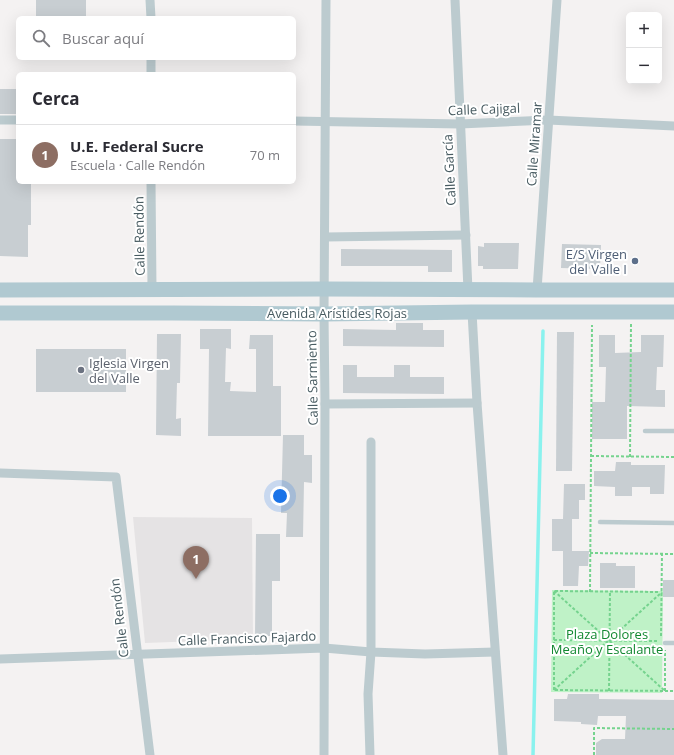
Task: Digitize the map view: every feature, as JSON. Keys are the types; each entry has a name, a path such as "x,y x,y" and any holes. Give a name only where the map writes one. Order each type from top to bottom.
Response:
{"main road":[{"name":"Avenida Arístides Rojas","path":"0,290 674,290"},
{"name":"Avenida Arístides Rojas","path":"0,313 324,314 674,312"}],"street":[{"path":"150,0 150,16"},
{"name":"Calle Sarmiento","path":"324,755 324,289 326,0"},
{"name":"Calle García","path":"455,0 468,290"},
{"name":"Calle Miramar","path":"537,290 548,120 558,0"},
{"path":"151,60 151,72"},
{"path":"0,120 16,120"},
{"name":"Calle Cajigal","path":"296,121 460,124 548,120 674,126"},
{"name":"Calle Rendón","path":"151,184 152,289"},
{"path":"325,237 466,235"},
{"path":"472,312 477,403 503,755"},
{"path":"325,404 477,403"},
{"path":"370,755 368,694 371,652 371,442"},
{"name":"Calle Rendón","path":"0,473 116,477 150,755"},
{"name":"Calle Francisco Fajardo","path":"0,659 324,648 371,652 425,654 495,652"}],"lane":[{"path":"645,430 674,431"},
{"path":"600,522 674,523"},
{"path":"665,643 674,643"}],"path":[{"path":"590,592 592,312"},
{"path":"630,457 631,312"},
{"path":"591,456 674,457"},
{"path":"590,553 674,554"},
{"path":"554,640 661,641 662,553"},
{"path":"554,591 662,592"},
{"path":"554,591 554,690"},
{"path":"554,591 665,691"},
{"path":"609,691 610,592"},
{"path":"554,690 662,592"},
{"path":"665,643 665,691"},
{"path":"554,690 674,691"},
{"path":"594,755 594,728 674,729"}],"shaded area":[{"path":"133,517 252,518 253,639 145,643"}],"green space":[{"name":"Plaza Dolores Meaño y Escalante","path":"552,590 663,591 662,693 551,692"}],"building":[{"path":"36,0 86,0 86,16 36,16"},
{"path":"0,89 16,89 16,114 0,114"},
{"path":"0,139 16,139 16,184 31,184 31,225 28,225 28,257 0,256"},
{"path":"484,243 519,243 518,269 483,269 483,266 478,266 478,246 484,247"},
{"path":"562,244 601,245 600,269 561,268"},
{"path":"341,249 452,250 452,272 428,272 428,266 341,266"},
{"path":"396,323 423,323 423,330 444,330 444,347 343,346 343,329 396,330"},
{"path":"200,329 231,329 231,349 226,348 225,382 231,382 230,391 256,392 256,349 249,349 250,335 273,335 273,386 281,386 281,436 208,436 209,349 200,349"},
{"path":"557,332 574,332 572,471 556,471"},
{"path":"157,334 181,334 180,383 177,383 176,419 181,418 181,436 156,435"},
{"path":"599,335 615,335 615,353 641,352 641,335 664,335 663,367 657,367 656,390 665,390 665,407 627,406 627,439 592,439 592,402 605,402 606,367 599,367"},
{"name":"Iglesia Virgen del Valle","path":"36,349 126,349 126,392 36,392"},
{"path":"343,365 357,365 357,377 394,377 394,365 410,365 410,377 444,377 444,394 343,393"},
{"path":"283,435 304,435 304,455 312,455 312,483 304,482 303,537 286,537 287,513 281,513"},
{"path":"616,462 631,462 631,465 665,465 664,494 650,494 650,487 632,487 632,496 615,496 615,487 594,486 594,471 615,471"},
{"path":"564,484 585,484 585,500 579,500 579,519 572,519 572,551 589,551 588,566 579,566 578,586 563,586 563,551 552,551 552,519 563,519"},
{"path":"256,534 280,534 280,581 272,581 272,636 255,636"},
{"path":"600,563 616,563 616,566 635,566 635,588 600,588"},
{"path":"663,580 674,580 674,597 663,597"},
{"path":"568,694 599,694 599,699 674,700 674,755 596,755 596,743 602,739 625,739 626,716 598,716 597,725 581,724 581,722 554,721 554,699 567,699"}],"waterway":[{"path":"533,755 543,331"}],"place":[{"name":"E/S Virgen del Valle I","path":"635,261"},
{"name":"Iglesia Virgen del Valle","path":"81,370"},
{"name":"U.E. Federal Sucre","path":"196,579"}]}
